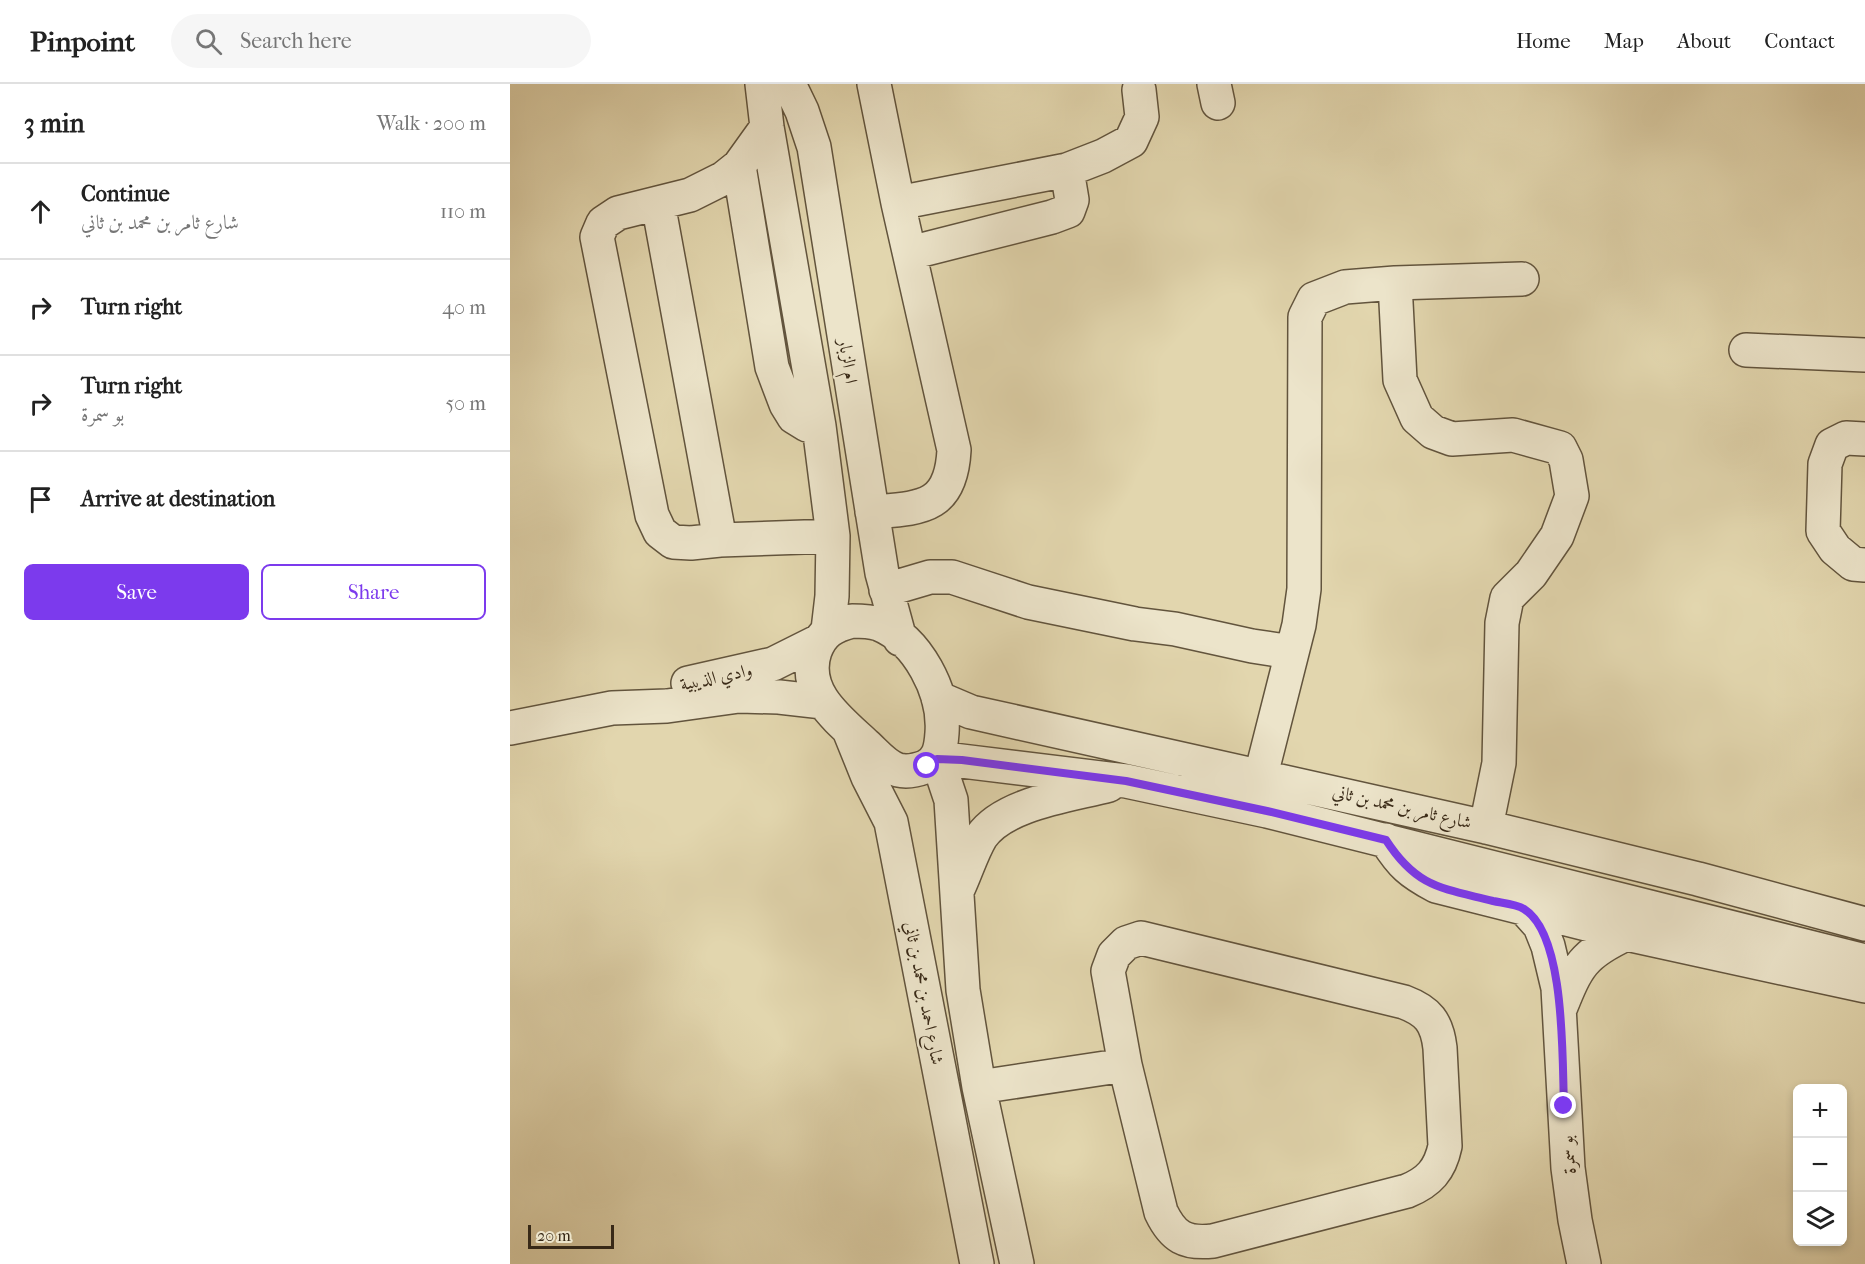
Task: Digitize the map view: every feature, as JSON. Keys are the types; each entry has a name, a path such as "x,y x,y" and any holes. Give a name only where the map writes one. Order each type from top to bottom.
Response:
{"street":[{"path":"762,84 767,127 819,426 833,536 832,596 823,635 811,669 813,682 823,702 849,730 889,766 898,770 918,770 937,759 943,728 938,698 924,665 913,651 890,630 864,621 852,621 823,635"},
{"name":"ام الزبار","path":"789,84 802,111 814,147 872,512 886,590 900,639"},
{"path":"872,512 916,508 932,501 947,487 953,470 954,450 874,84"},
{"path":"898,202 1067,170 1103,156 1131,141 1142,117 1139,90"},
{"path":"767,127 739,165 724,178 690,195 618,213 603,223 597,237 652,515 660,532 673,542 691,543 833,536"},
{"path":"739,165 772,367 786,404 794,417 807,425 819,426"},
{"path":"910,253 1032,223 1068,211 1072,200 1067,170"},
{"path":"1021,179 1032,223"},
{"path":"658,203 720,540"},
{"path":"1261,775 1299,625 1304,590 1305,317 1314,298 1345,287 1522,279"},
{"path":"1395,283 1400,380 1417,418 1433,432 1452,439 1513,435 1560,448 1566,460 1572,496 1557,536 1531,574 1507,598 1502,624 1499,763 1486,826"},
{"path":"1746,350 1865,355"},
{"path":"1865,439 1846,438 1832,444 1825,464 1823,531 1834,549 1853,564 1865,565"},
{"path":"886,590 930,577 952,577 1028,602 1292,652"},
{"name":"وادي الذيبية","path":"612,708 660,689 773,664 823,635"},
{"name":"وادي الذيبية","path":"510,728 612,708 667,706 739,696 779,697 823,702"},
{"name":"شارع ثامر بن محمد بن ثاني","path":"938,698 971,712 1486,826 1859,919"},
{"name":"شارع احمد بن محمد بن ثاني","path":"849,730 868,777 891,822 977,1264"},
{"name":"شارع ثامر بن محمد بن ثاني","path":"937,759 1126,781 1267,811 1865,961"},
{"name":"شارع احمد بن محمد بن ثاني","path":"937,759 951,800 963,990 979,1087 1017,1264"},
{"path":"956,893 981,837 994,823 1015,811 1126,781"},
{"path":"1386,840 1399,861 1414,874 1437,886 1626,934 1865,986"},
{"name":"بو سمرة","path":"1524,909 1540,926 1556,977 1560,1009 1568,1168 1584,1264"},
{"name":"بو سمرة","path":"1560,1009 1581,964 1602,945 1626,934"},
{"path":"1141,938 1404,1002 1419,1008 1430,1018 1438,1032 1445,1146 1441,1162 1433,1175 1421,1185 1407,1191 1213,1241 1197,1243 1181,1238 1168,1227 1161,1212 1125,1065 1108,971 1114,955 1126,943 1141,938"},
{"path":"979,1087 1125,1065"},
{"path":"951,1264 970,1231"}],"route":[{"path":"927,766 937,759 962,760 1126,781 1267,811 1386,840 1399,861 1414,874 1437,886 1524,909 1540,926 1554,966 1560,1009 1564,1106"}]}
